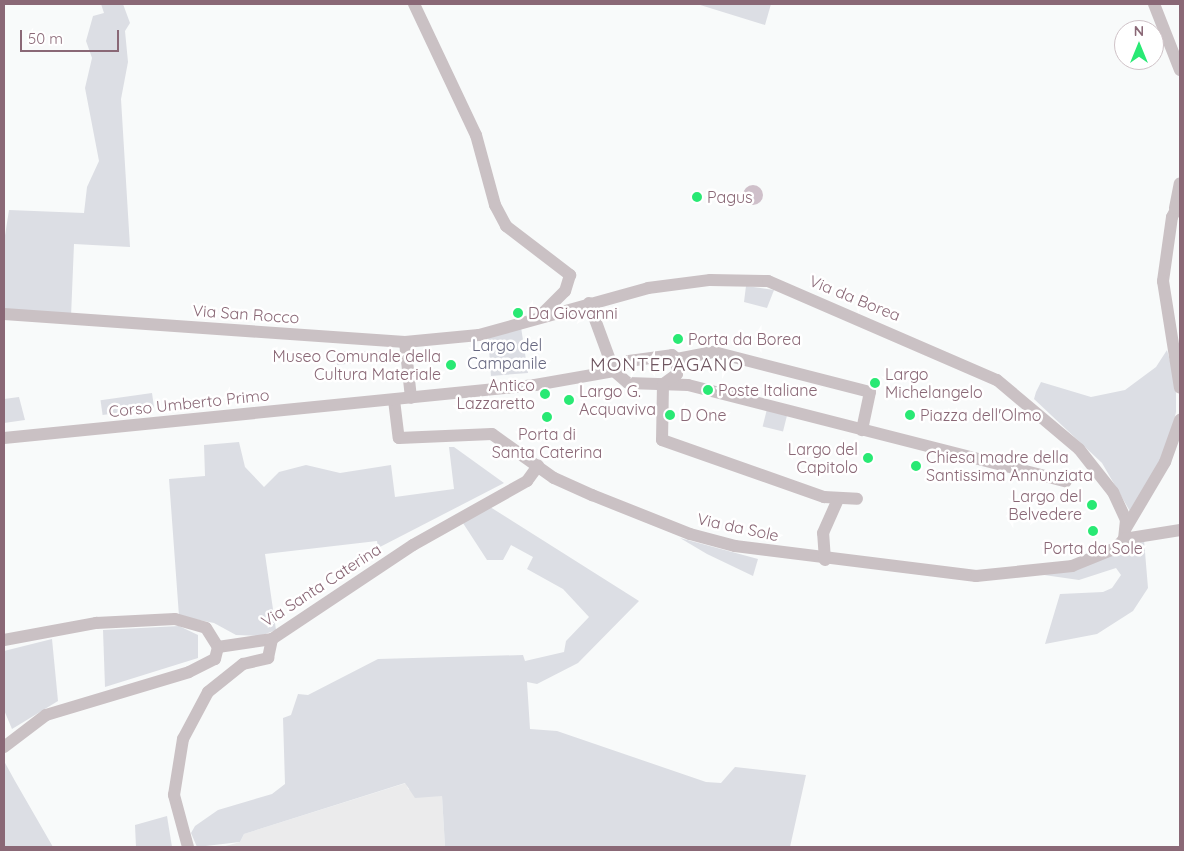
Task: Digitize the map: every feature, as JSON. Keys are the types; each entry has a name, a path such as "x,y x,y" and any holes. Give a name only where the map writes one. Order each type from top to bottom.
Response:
{"street":[{"path":"414,4 476,135 494,205 506,226 570,275 565,291 540,316"},
{"path":"1154,4 1180,70"},
{"path":"1180,183 1163,280 1180,388"},
{"name":"Via da Borea","path":"486,333 540,316 648,288 747,278 768,281 895,332 998,380 1047,419 1079,449 1113,492 1125,533"},
{"path":"589,303 614,371 628,383 705,391 862,430 907,439 1066,481"},
{"name":"Via San Rocco","path":"4,314 405,342 486,333"},
{"path":"405,342 411,398"},
{"path":"663,386 675,378 677,359 714,352 870,392 862,430"},
{"name":"Corso Umberto Primo","path":"4,438 394,400 614,371 652,355 665,353 677,359"},
{"path":"663,386 662,440 837,500 858,500"},
{"name":"Via da Sole","path":"394,400 399,438 492,434 538,466 592,495 690,534 825,560 984,575 1072,566 1116,548 1125,533"},
{"path":"1125,533 1166,462 1180,420"},
{"name":"Via Santa Caterina","path":"218,647 272,639 426,536 526,481 538,466"},
{"path":"825,560 823,533 837,500"},
{"path":"1125,533 1180,530"},
{"path":"4,640 96,623 175,619 206,628 218,647 215,659 189,672 46,715 4,747"},
{"path":"188,847 174,795 183,738 208,692 243,664 268,658 272,639"}],"shaded area":[{"path":"753,185 760,188 763,195 760,202 753,205 746,202 743,195 746,188"},
{"path":"406,783 408,789 442,796 445,847 222,847 240,842 244,834"}],"green space":[{"path":"101,4 123,4 130,23 125,31 128,62 121,99 130,247 74,244 71,317 4,311 4,242 9,210 84,213 87,187 99,161 85,88 92,58 86,41 93,16 104,13"},
{"path":"697,4 771,4 765,25"},
{"path":"746,286 774,290 767,308 744,302"},
{"name":"Largo del Campanile","path":"521,327 528,373 491,376 488,336"},
{"path":"1167,350 1176,382 1176,412 1168,447 1131,513 1102,463 1034,399 1041,382 1091,397 1125,390 1156,367"},
{"path":"336,351 397,352 398,358 337,365"},
{"path":"152,393 154,408 103,415 101,400"},
{"path":"19,397 25,420 4,423 4,399"},
{"path":"767,409 787,414 783,432 763,426"},
{"path":"239,442 245,467 264,487 279,472 306,465 340,473 391,465 395,497 454,489 449,447 454,447 504,483 378,548 377,541 265,554 276,630 260,636 236,635 214,623 179,616 169,479 205,476 204,445"},
{"path":"487,505 639,601 578,663 537,684 527,682 530,729 557,731 706,782 721,783 735,767 806,775 790,847 445,847 442,796 415,798 405,783 244,834 240,842 197,847 191,833 195,826 218,810 272,794 285,784 283,718 291,715 298,694 308,695 378,659 523,655 525,661 564,652 566,641 589,617 563,589 527,569 533,557 511,545 503,560 487,560 461,520"},
{"path":"680,538 758,559 753,576 707,554"},
{"path":"1144,540 1148,588 1133,611 1097,634 1045,644 1060,594 1103,592 1112,588 1121,575 1116,568 1079,580 1044,575"},
{"path":"179,626 198,635 198,658 105,687 103,630"},
{"path":"52,639 58,701 12,729 4,710 4,651"},
{"path":"4,761 15,781 53,847 4,847"},
{"path":"167,816 172,847 136,847 135,825"}],"place":[{"name":"Pagus","path":"697,197"},
{"name":"Da Giovanni","path":"518,313"},
{"name":"Porta da Borea","path":"678,339"},
{"name":"Museo Comunale della Cultura Materiale","path":"451,365"},
{"name":"Largo Michelangelo","path":"875,383"},
{"name":"Poste Italiane","path":"708,390"},
{"name":"Antico Lazzaretto","path":"545,394"},
{"name":"Largo G. Acquaviva","path":"569,400"},
{"name":"D One","path":"670,415"},
{"name":"Piazza dell'Olmo","path":"910,415"},
{"name":"Porta di Santa Caterina","path":"547,417"},
{"name":"Largo del Capitolo","path":"868,458"},
{"name":"Chiesa madre della Santissima Annunziata","path":"916,466"},
{"name":"Largo del Belvedere","path":"1092,505"},
{"name":"Porta da Sole","path":"1093,531"}],"district":[{"name":"MONTEPAGANO","path":"667,365"}]}
